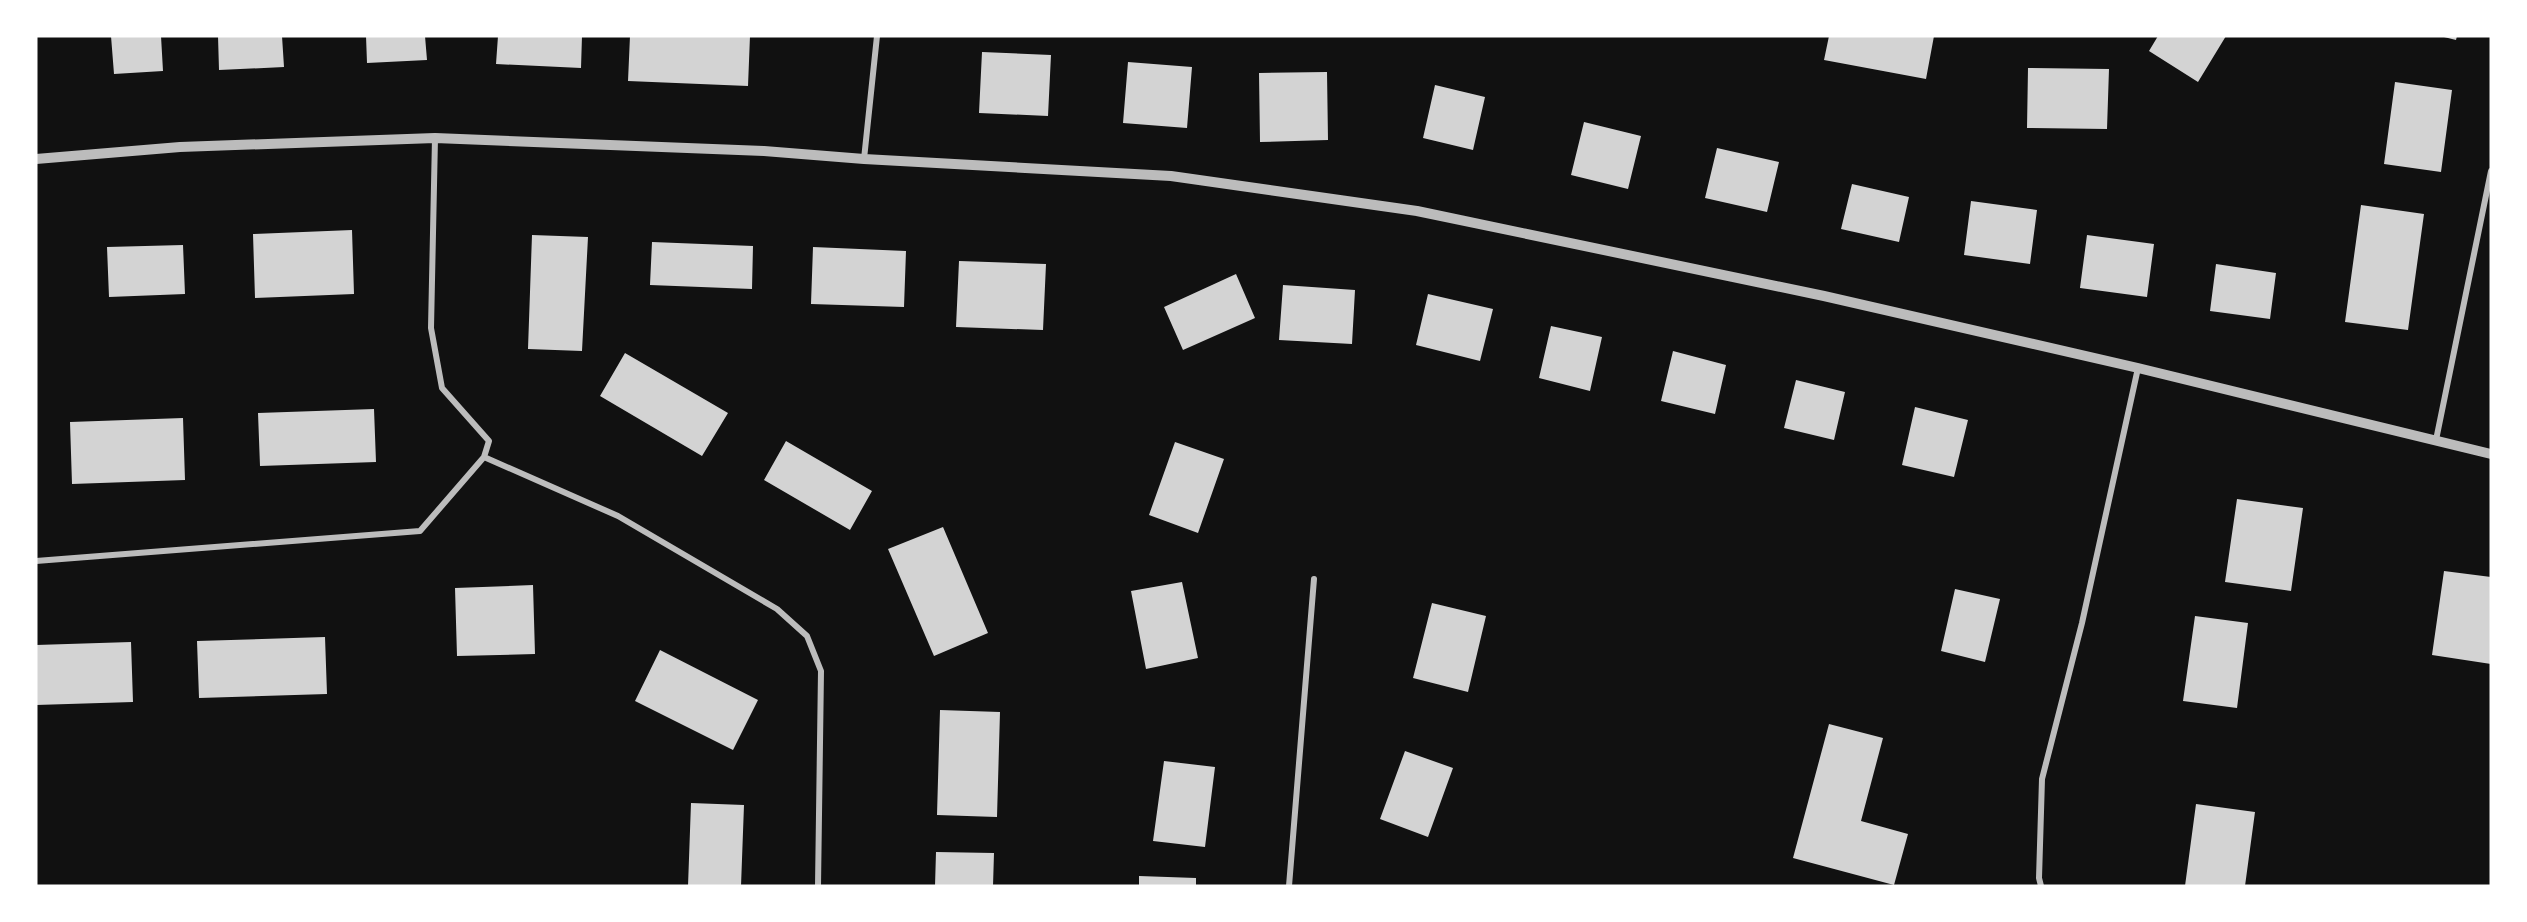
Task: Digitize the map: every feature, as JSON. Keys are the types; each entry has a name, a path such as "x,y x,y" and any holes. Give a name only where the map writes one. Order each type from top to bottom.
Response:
{"street":[{"path":"864,159 878,36"},
{"path":"36,561 420,531 484,457 489,441 442,388 432,328 435,138"},
{"path":"36,159 180,147 435,138 764,151 864,159 1171,176 1416,211 1824,296 2138,368 2491,454"},
{"path":"2436,440 2491,171"},
{"path":"2041,886 2039,878 2042,779 2082,623 2138,368"},
{"path":"484,457 618,516 777,609 807,636 821,671 818,886"},
{"path":"1289,886 1314,579"}],"building":[{"path":"111,36 161,36 163,71 114,74"},
{"path":"218,36 282,36 284,67 219,70"},
{"path":"366,36 425,36 427,60 367,63"},
{"path":"498,36 582,36 581,68 496,64"},
{"path":"630,36 750,36 748,86 628,81"},
{"path":"1829,36 1934,36 1926,79 1824,60"},
{"path":"2158,36 2226,36 2198,82 2149,51"},
{"path":"2440,36 2457,36 2456,40"},
{"path":"982,52 1051,55 1048,116 979,113"},
{"path":"1128,62 1192,67 1187,128 1123,123"},
{"path":"2028,68 2109,69 2107,129 2027,128"},
{"path":"1327,72 1328,140 1260,142 1259,73"},
{"path":"2395,82 2452,90 2441,172 2384,164"},
{"path":"1435,85 1485,97 1473,150 1423,138"},
{"path":"1584,122 1641,136 1628,189 1571,175"},
{"path":"1717,148 1779,162 1767,212 1705,198"},
{"path":"1852,184 1909,197 1899,242 1841,229"},
{"path":"1971,201 2037,210 2030,264 1964,255"},
{"path":"2361,205 2424,214 2408,330 2345,322"},
{"path":"352,230 354,294 255,298 253,234"},
{"path":"532,235 588,237 582,351 528,349"},
{"path":"2087,235 2154,244 2147,297 2080,288"},
{"path":"652,242 753,246 752,289 650,285"},
{"path":"183,245 185,294 109,297 107,247"},
{"path":"813,247 906,251 904,307 811,304"},
{"path":"959,261 1046,264 1043,330 956,327"},
{"path":"2216,264 2276,273 2270,319 2210,311"},
{"path":"1236,274 1255,318 1183,350 1164,307"},
{"path":"1283,285 1355,290 1352,344 1279,340"},
{"path":"1428,294 1493,309 1480,361 1416,345"},
{"path":"1551,326 1602,337 1590,391 1539,378"},
{"path":"1673,351 1726,365 1715,414 1661,401"},
{"path":"625,353 728,413 702,456 600,396"},
{"path":"1796,380 1845,392 1834,440 1784,428"},
{"path":"1915,407 1968,420 1954,477 1902,465"},
{"path":"374,409 376,462 260,466 258,413"},
{"path":"183,418 185,480 72,484 70,422"},
{"path":"786,441 872,491 850,530 764,480"},
{"path":"1175,442 1224,459 1198,533 1149,515"},
{"path":"2237,499 2303,508 2291,591 2225,582"},
{"path":"943,527 988,633 934,656 888,549"},
{"path":"2444,571 2491,577 2491,664 2432,655"},
{"path":"1182,582 1198,658 1146,669 1131,591"},
{"path":"533,585 535,654 457,656 455,588"},
{"path":"1955,589 2000,599 1985,662 1941,651"},
{"path":"1432,603 1486,616 1468,692 1413,678"},
{"path":"2195,616 2248,623 2237,708 2183,701"},
{"path":"325,637 327,694 199,698 197,641"},
{"path":"131,642 133,702 36,705 36,645"},
{"path":"660,650 758,700 733,750 635,701"},
{"path":"940,710 1000,712 997,817 937,815"},
{"path":"1829,724 1883,738 1861,821 1908,834 1894,885 1793,858"},
{"path":"1405,751 1453,768 1428,837 1380,819"},
{"path":"1164,761 1215,767 1205,847 1153,841"},
{"path":"691,803 744,805 741,886 688,886"},
{"path":"2196,804 2255,812 2245,886 2185,886"},
{"path":"936,852 994,853 993,886 935,886"},
{"path":"1139,876 1196,878 1196,886 1139,886"}]}
